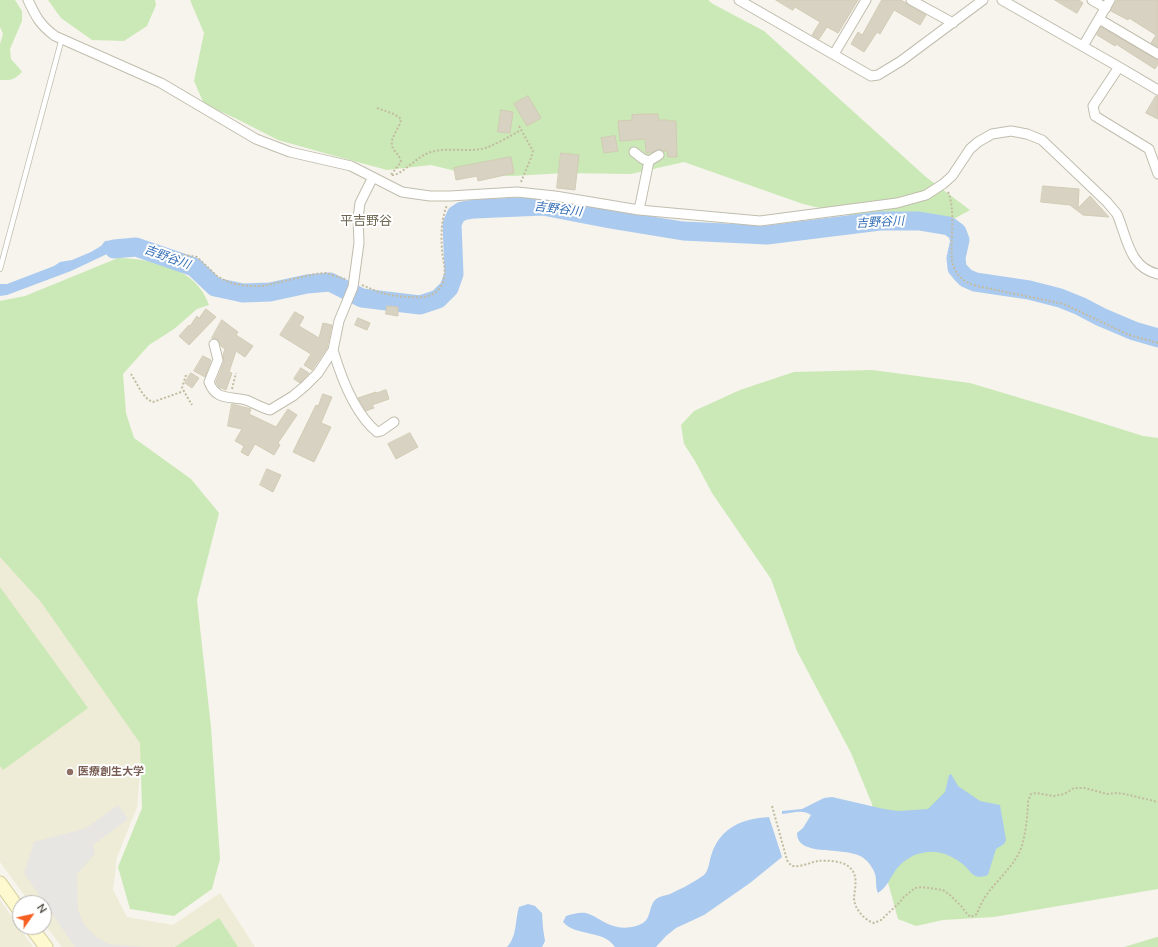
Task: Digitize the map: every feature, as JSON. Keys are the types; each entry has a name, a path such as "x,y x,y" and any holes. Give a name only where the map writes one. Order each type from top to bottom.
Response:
{"street":[{"path":"28,0 44,28 55,36 161,84 256,139 290,152 351,166 402,192 430,196 517,192 555,196 639,210 760,221 897,203 926,196 952,176 970,148 978,142 992,134 1011,131 1027,134 1042,140 1107,202 1116,212 1131,254 1140,265 1150,272 1158,274"},
{"path":"739,0 871,76 878,75 901,61 983,0"},
{"path":"834,54 866,0"},
{"path":"911,0 953,23"},
{"path":"1002,0 1158,90"},
{"path":"1083,46 1108,4 1092,0"},
{"path":"1099,18 1158,54"},
{"path":"1119,67 1093,106 1096,116 1149,149 1158,174"},
{"path":"634,152 643,159 649,161"},
{"path":"639,210 649,161 659,155"},
{"path":"214,344 218,360 209,382 214,393 230,398 247,400 270,410 306,386 318,373 333,350 339,321 352,288 358,249 358,218 360,203 375,178"},
{"path":"333,350 342,378 361,416 368,425 377,432 394,422"},
{"path":"0,883 12,900"},
{"path":"37,935 46,947"}],"lane":[{"path":"0,269 62,38"}],"path":[{"path":"377,108 394,114 401,119 392,144 402,162 391,175"},
{"path":"517,192 532,158 533,152 519,126"},
{"path":"375,178 399,175 411,164 430,152 441,150 482,149 521,130"},
{"path":"943,184 951,197 953,212 951,251 954,268 961,279 967,283 1064,304 1122,332 1158,343"},
{"path":"149,246 156,250 197,257 217,276 234,284 263,286 315,274 326,273 352,288 404,296 430,296 442,285 444,279 445,268 441,231 444,214 450,196"},
{"path":"230,398 236,372"},
{"path":"131,374 149,401 153,402 184,391"},
{"path":"186,375 182,388 192,405"},
{"path":"772,806 787,860 791,865 795,866 819,860 847,865 853,870 856,876 854,899 856,905 863,916 869,922 874,923 881,920 909,892 915,888 922,887 943,890 950,895 968,915 971,917 978,914 982,902 993,884 1014,861 1020,852 1028,809 1028,801 1031,794 1054,796 1064,794 1074,788 1085,788 1107,794 1125,794 1158,802"}],"shaded area":[{"name":"医療創生大学","path":"0,551 28,583 143,738 137,807 117,857 113,890 127,917 173,925 220,893 255,947 62,947 52,934 52,895 24,895 0,862"},
{"path":"118,805 128,819 93,845 95,854 77,874 78,910 83,923 96,937 109,944 147,947 75,947 52,914 52,895 39,895 24,873 34,842 86,828"},
{"path":"0,900 12,917 12,935 25,935 33,947 0,947"}],"green space":[{"path":"0,0 15,0 22,11 22,21 10,49 11,59 22,72 9,80 0,80 0,44 3,34 0,27"},
{"path":"48,0 155,0 156,5 147,26 124,41 92,40 61,18"},
{"path":"190,0 708,0 764,31 926,177 970,210 941,226 875,221 803,204 684,162 631,174 564,173 513,176 468,174 431,165 387,170 335,156 278,140 204,104 194,81 204,33"},
{"path":"118,258 145,260 159,263 184,274 203,292 209,305 197,309 174,329 149,345 123,374 126,413 134,438 191,479 219,513 197,600 211,727 220,859 212,889 174,916 130,909 118,867 142,808 140,743 41,602 0,557 0,301 25,296"},
{"path":"872,370 970,383 1143,436 1158,438 1158,889 994,917 943,920 916,926 898,919 881,857 872,804 851,753 797,651 771,579 712,493 684,444 681,425 694,411 740,390 794,372"},
{"path":"0,587 88,708 3,770 0,766"},
{"path":"219,918 238,947 175,947"},
{"path":"1158,937 1158,947 1124,947"}],"water":[{"path":"126,240 135,243 140,247 140,255 130,249 107,254 71,271 7,295 0,296 0,284 7,284 54,266 60,262 72,260 91,252 101,246 105,241"},
{"path":"951,774 958,786 980,801 1000,805 1006,840 1004,844 996,849 988,875 978,877 950,856 928,852 915,855 903,862 897,868 886,886 878,893 874,872 867,861 860,856 850,853 815,849 806,846 799,841 797,833 803,828 811,815 804,812 782,814 782,811 802,809 824,798 832,797 898,811 928,809 945,792 949,775"},
{"path":"769,817 782,857 750,883 704,915 676,928 656,947 615,947 610,941 604,938 575,930 568,927 563,922 566,916 576,913 586,913 617,927 626,928 643,923 646,921 653,903 657,898 680,889 706,873 715,846 726,831 733,826 750,820"},
{"path":"528,904 535,906 542,913 545,941 542,947 507,947 513,938 519,907"}],"building":[{"path":"776,0 858,0 838,33 827,27 819,39 812,35 820,22 795,7 793,10"},
{"path":"882,0 901,0 926,15 920,25 894,10 880,34 877,32 864,52 851,44 858,32 862,35"},
{"path":"1055,0 1079,0 1083,3 1077,13"},
{"path":"1117,0 1158,0 1158,47 1151,43 1156,35 1129,18 1128,20 1111,11"},
{"path":"1101,27 1158,60 1158,64 1155,69 1116,44 1115,46 1097,35"},
{"path":"528,96 541,118 527,126 514,104"},
{"path":"1156,96 1158,96 1158,119 1146,113"},
{"path":"501,110 513,112 510,133 498,132"},
{"path":"658,114 659,120 676,121 677,157 668,157 667,151 659,149 646,153 645,139 620,141 618,121 632,120 632,115"},
{"path":"615,136 618,151 604,153 601,138"},
{"path":"561,153 579,155 575,190 557,188"},
{"path":"511,157 514,173 478,181 477,176 456,180 454,168"},
{"path":"1043,186 1079,189 1078,208 1090,196 1109,217 1083,215 1070,205 1041,202"},
{"path":"387,306 398,307 398,316 386,314"},
{"path":"206,309 216,317 189,345 179,336 189,325 190,326 197,316 199,318"},
{"path":"295,312 304,317 299,326 319,338 323,323 332,325 327,348 312,370 304,365 311,354 280,335"},
{"path":"358,318 370,323 367,330 355,325"},
{"path":"222,320 238,332 236,335 253,346 245,357 236,351 229,372 232,373 226,390 219,387 216,382 224,362 223,355 225,349 221,346 218,340 212,338"},
{"path":"203,356 211,360 205,377 194,371"},
{"path":"301,368 309,373 300,383 294,379"},
{"path":"191,373 199,378 192,388 185,383"},
{"path":"386,390 389,399 372,405 374,408 366,411 358,398 376,392"},
{"path":"323,394 332,397 321,423 331,427 314,462 293,452"},
{"path":"232,404 251,409 249,414 276,427 288,409 297,415 278,443 280,445 274,455 255,444 248,456 241,452 244,446 235,441 242,429 228,426"},
{"path":"410,433 418,447 396,459 388,444"},
{"path":"267,469 281,475 273,492 260,485"}],"waterway":[{"name":"吉野谷川","path":"114,249 136,247 194,267 215,287 243,293 270,292 307,284 330,282 362,298 420,305 438,299 449,288 454,274 452,224 456,215 462,211 474,209 543,206 683,231 767,235 880,221 919,221 949,226 957,232 960,240 956,258 957,268 966,278 975,282 1029,290 1060,298 1134,331 1158,338"}],"place":[{"name":"医療創生大学","path":"70,772"}],"district":[{"name":"平吉野谷","path":"366,222"}]}
